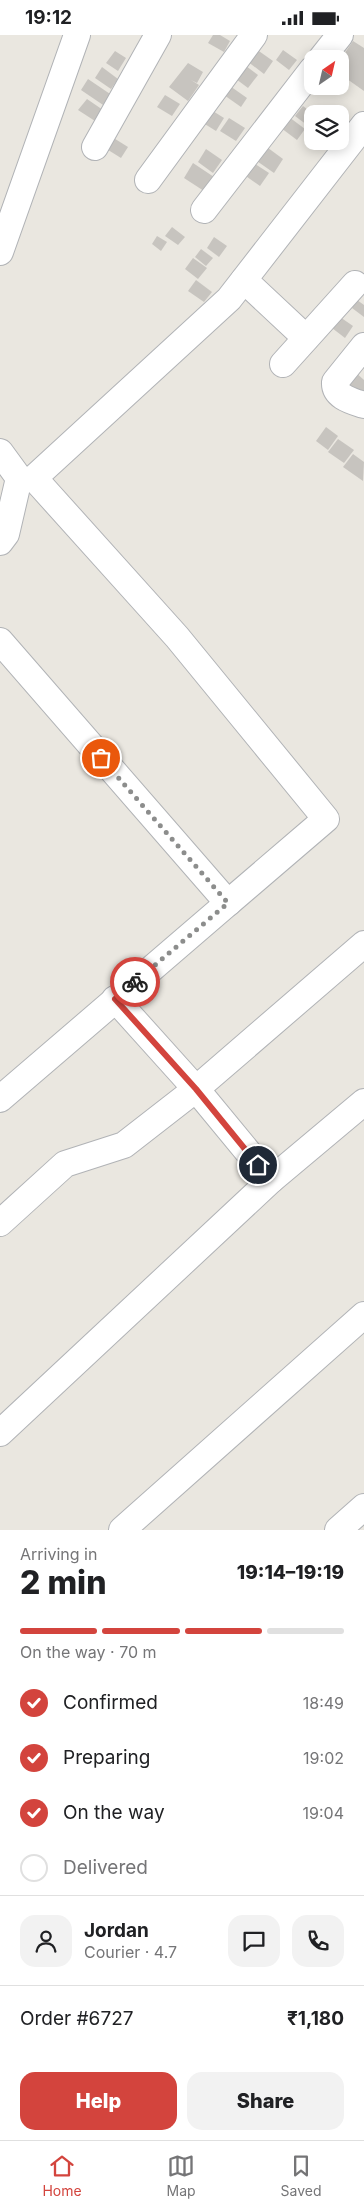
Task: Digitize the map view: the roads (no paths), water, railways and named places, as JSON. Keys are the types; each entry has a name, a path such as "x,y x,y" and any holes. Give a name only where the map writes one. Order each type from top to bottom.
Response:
{"street":[{"path":"0,252 77,35"},
{"path":"95,147 158,35"},
{"path":"148,181 254,35"},
{"path":"329,50 340,35"},
{"path":"204,210 304,80"},
{"path":"34,478 229,299 364,125"},
{"path":"244,280 306,338"},
{"path":"283,364 355,284"},
{"path":"364,346 335,382 338,394 364,405"},
{"path":"0,451 34,478 176,637 326,819 0,1099"},
{"path":"0,451 18,478 6,534 0,542"},
{"path":"0,641 228,903"},
{"path":"0,1223 65,1164 124,1145 196,1089 364,943"},
{"path":"115,999 196,1089 271,1180"},
{"path":"0,1433 271,1180 364,1102"},
{"path":"122,1530 364,1315"},
{"path":"338,1530 364,1507"}]}
